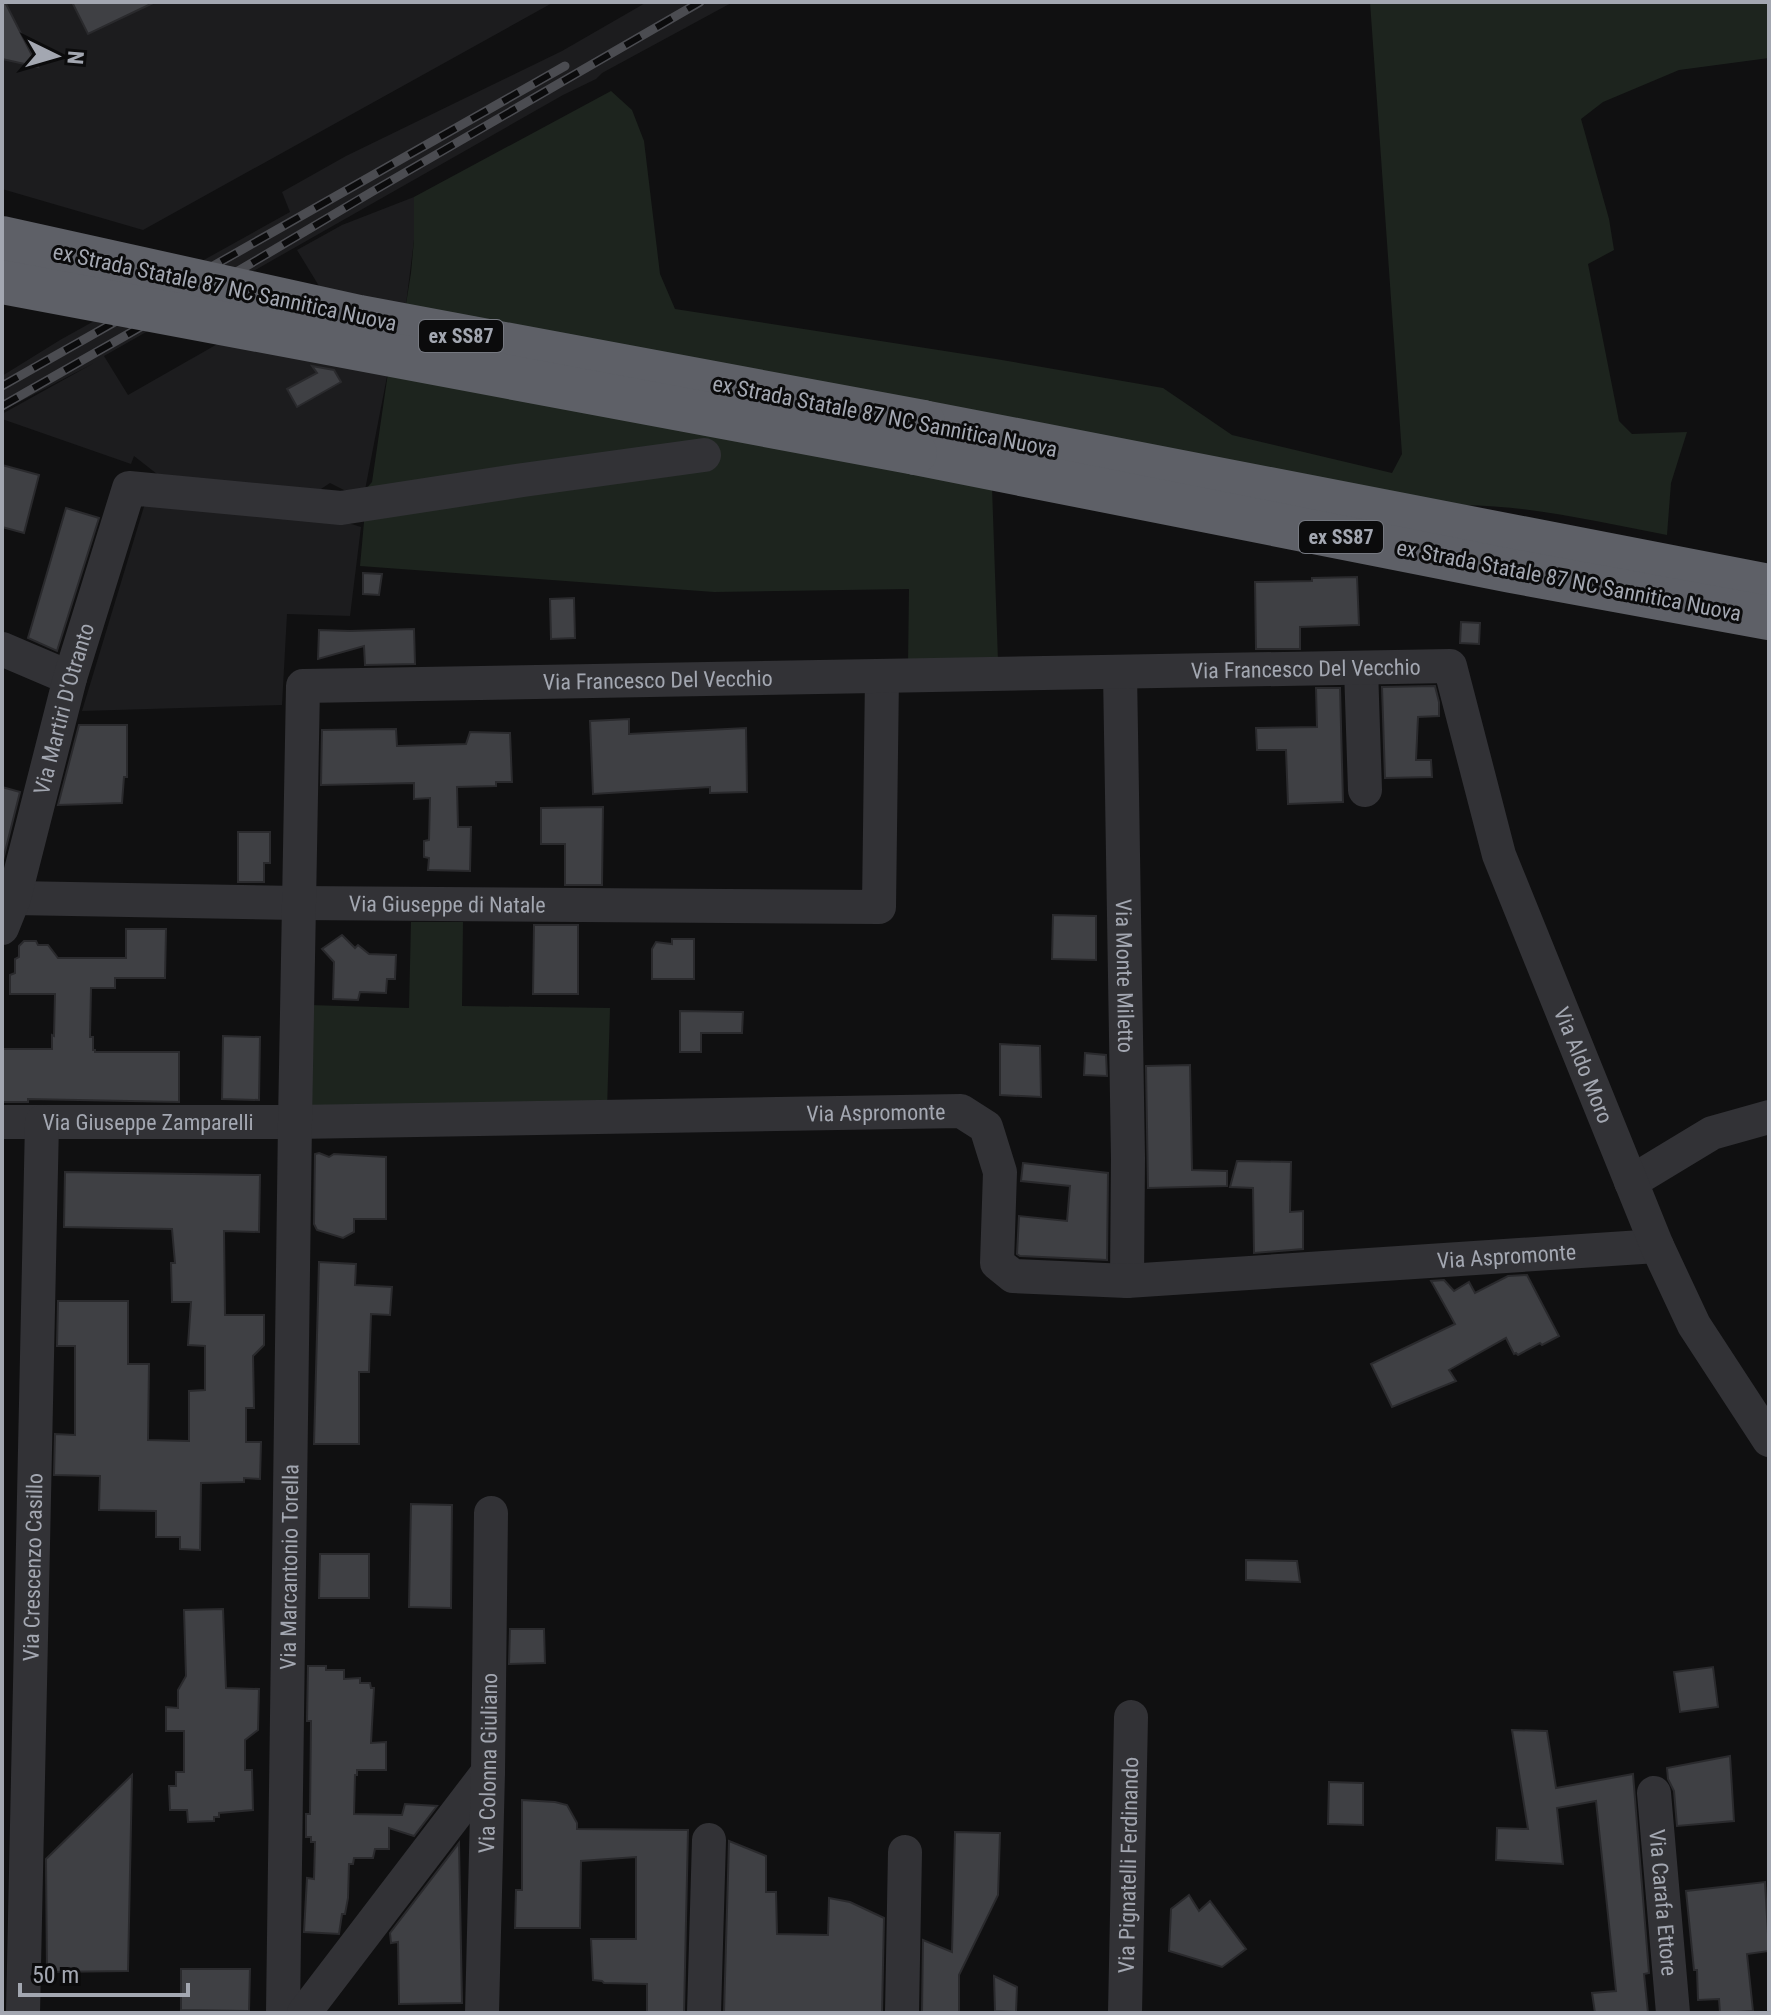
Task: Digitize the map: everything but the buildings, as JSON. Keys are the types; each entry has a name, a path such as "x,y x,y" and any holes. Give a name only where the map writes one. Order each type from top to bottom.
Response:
{"highway":[{"name":"ex Strada Statale 87 NC Sannitica Nuova","path":"2,238 1511,571 1769,618"},
{"name":"ex Strada Statale 87 NC Sannitica Nuova","path":"2,282 1769,586"}],"street":[{"name":"Via Martiri D'Otranto","path":"6,907 70,678 129,488 341,508 704,455"},
{"path":"2,649 70,678"},
{"name":"Via Francesco Del Vecchio","path":"295,1122 303,686 1450,666"},
{"name":"Via Aldo Moro","path":"1450,666 1499,855 1657,1246 1694,1325 1769,1440"},
{"path":"1361,668 1365,790"},
{"name":"Via Monte Miletto","path":"1120,672 1128,1158 1127,1281"},
{"name":"Via Giuseppe di Natale","path":"6,907 298,903 879,907 882,676"},
{"name":"Via Aspromonte","path":"295,1122 961,1111 986,1127 1000,1172 997,1263 1013,1276 1127,1281 1657,1246"},
{"path":"1631,1182 1712,1133 1769,1117"},
{"name":"Via Giuseppe Zamparelli","path":"2,1122 295,1122"},
{"name":"Via Crescenzo Casillo","path":"23,2013 42,1122"},
{"name":"Via Marcantonio Torella","path":"283,2013 295,1122"},
{"name":"Via Colonna Giuliano","path":"482,2013 491,1513"},
{"name":"Via Pignatelli Ferdinando","path":"1125,2013 1131,1717"},
{"path":"304,2013 488,1772"},
{"name":"Via Carafa Ettore","path":"1654,1793 1673,2013"},
{"path":"704,2013 709,1840"},
{"path":"902,2013 905,1852"}],"shaded area":[{"path":"2,2 554,2 143,230 2,189"},
{"path":"647,2 733,2 104,356 128,395 319,286 297,250 342,225 414,197 414,240 406,304 389,366 365,490 344,490 330,483 318,491 157,474 134,456 131,464 2,419 2,414 94,363 2,411 2,376 60,340 290,212 282,192 346,156 562,51"},
{"path":"1370,2 1769,2 1769,58 1679,70 1603,102 1581,119 1609,219 1614,250 1588,264 1619,421 1632,434 1687,432 1671,483 1667,535 1553,513 1495,506 992,487 998,661 908,666 909,589 714,592 360,566 365,490 372,482 389,366 411,273 414,197 611,91 632,110 644,141 660,274 675,309 1163,388 1232,435 1392,473 1402,454"},
{"path":"146,500 326,516 361,527 350,616 287,614 282,705 82,711"},
{"path":"411,922 463,922 462,1006 610,1008 607,1111 307,1111 309,1005 409,1008"}],"railway":[{"path":"2,406 700,2"},
{"path":"2,386 565,66"}]}
